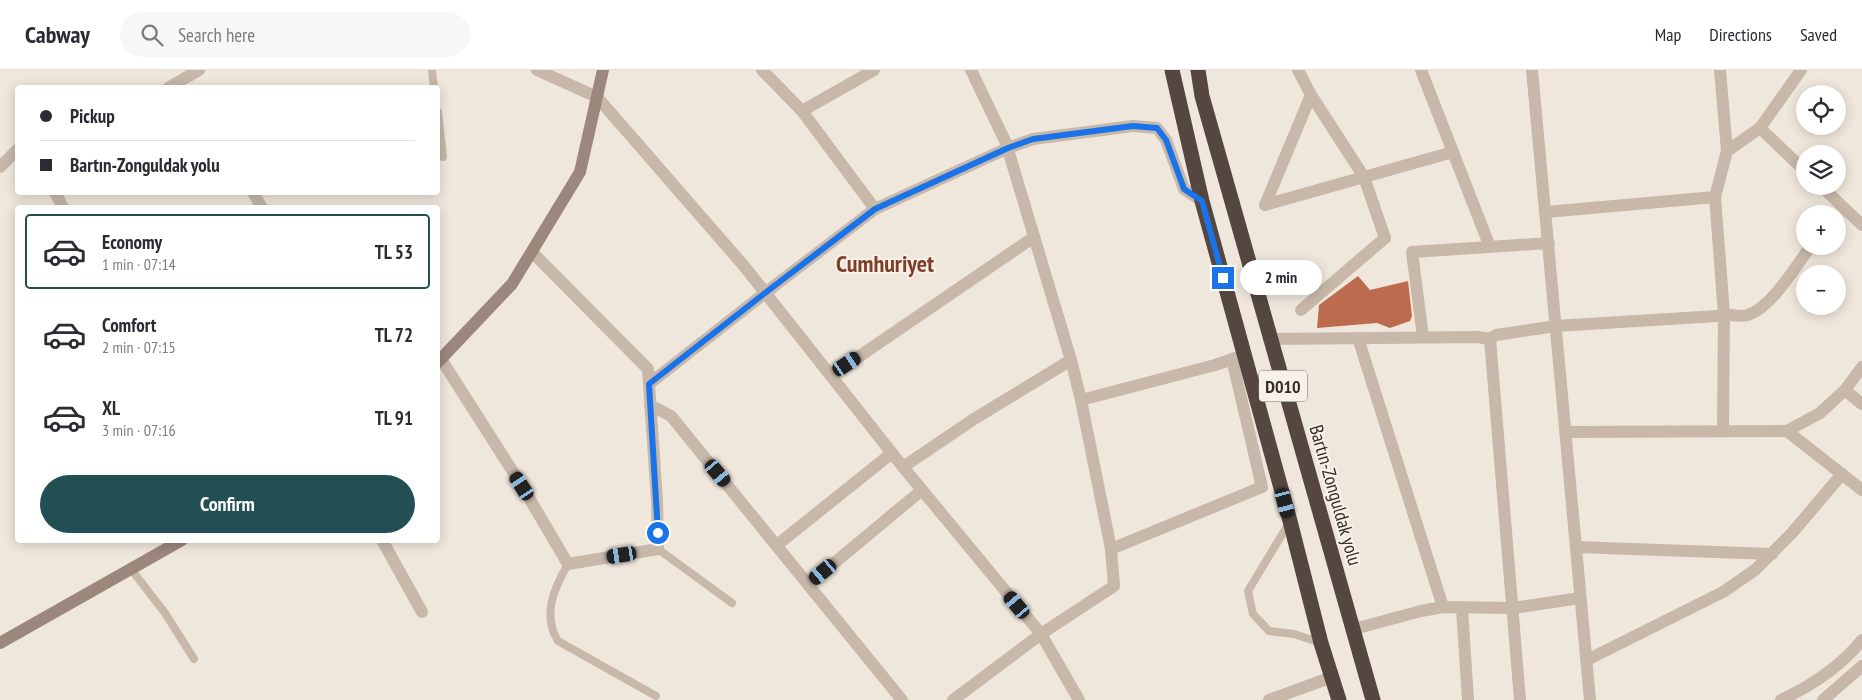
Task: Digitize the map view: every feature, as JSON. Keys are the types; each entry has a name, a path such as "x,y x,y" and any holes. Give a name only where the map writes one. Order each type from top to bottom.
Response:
{"highway":[{"name":"D010","path":"1172,70 1238,357 1290,521 1321,643 1339,700"},
{"name":"Bartın-Zonguldak yolu","path":"1198,70 1202,96 1269,339 1354,628 1373,700"}],"main road":[{"path":"440,359 512,284 580,172 603,70"},
{"path":"0,643 177,543"}],"street":[{"path":"176,85 199,70"},
{"path":"537,70 597,97 744,266 832,375 903,468 1041,634 1079,700"},
{"path":"762,70 802,112 875,209"},
{"path":"802,112 874,70"},
{"path":"953,700 1041,634 1114,586 1111,549 1072,360 1008,148 971,70"},
{"path":"1298,70 1310,95 1364,177 1385,238 1301,310"},
{"path":"1421,70 1490,247"},
{"path":"1532,70 1590,700"},
{"path":"1720,70 1727,151 1715,198 1724,314 1723,431"},
{"path":"1727,151 1760,128 1802,70"},
{"path":"1310,95 1265,205 1453,152"},
{"path":"649,384 875,209 1008,148 1033,139 1133,126 1157,128 1166,140 1184,189 1202,201"},
{"path":"1760,128 1796,162"},
{"path":"0,167 15,153"},
{"path":"1827,195 1835,205"},
{"path":"1546,212 1715,198"},
{"path":"1846,215 1862,225"},
{"path":"832,375 1034,237"},
{"path":"1423,337 1412,252 1549,243"},
{"path":"440,362 522,486 568,564 658,550 657,501 648,370 532,252"},
{"path":"1269,339 1490,338 1496,335 1556,326 1724,314 1746,315 1765,306 1804,255"},
{"path":"1358,338 1443,607"},
{"path":"1490,338 1514,608 1520,700"},
{"path":"1081,400 1238,357 1262,487 1111,549"},
{"path":"903,468 974,419 1072,360"},
{"path":"1566,432 1787,430 1820,413 1845,390 1862,367"},
{"path":"1845,390 1862,404"},
{"path":"650,405 671,416 902,700"},
{"path":"1787,430 1862,490"},
{"path":"777,545 892,453"},
{"path":"1586,660 1723,592 1755,570 1792,533 1842,474"},
{"path":"808,584 922,490"},
{"path":"384,543 422,612"},
{"path":"1576,547 1772,554"},
{"path":"1354,628 1421,610 1443,607 1462,609 1514,608 1580,598"},
{"path":"1462,609 1468,700"},
{"path":"1781,700 1804,689 1851,653 1862,640"},
{"path":"1822,700 1862,666"},
{"path":"1269,700 1324,680"}],"lane":[{"path":"432,70 434,85"},
{"path":"440,127 444,157"},
{"path":"1290,521 1275,549 1260,568 1248,591 1253,614 1269,632 1294,634 1321,643"},
{"path":"658,550 732,603"},
{"path":"568,564 553,590 550,612 553,631 558,641 656,696"},
{"path":"131,569 165,613 194,659"}],"building":[{"path":"1358,276 1370,290 1408,281 1412,316 1410,321 1390,328 1377,323 1317,328 1319,305"}],"district":[{"name":"Cumhuriyet","path":"885,263"}],"route":[{"path":"658,533 649,384 875,209 1008,148 1033,139 1133,126 1157,128 1166,140 1184,189 1202,201 1223,278"}]}
